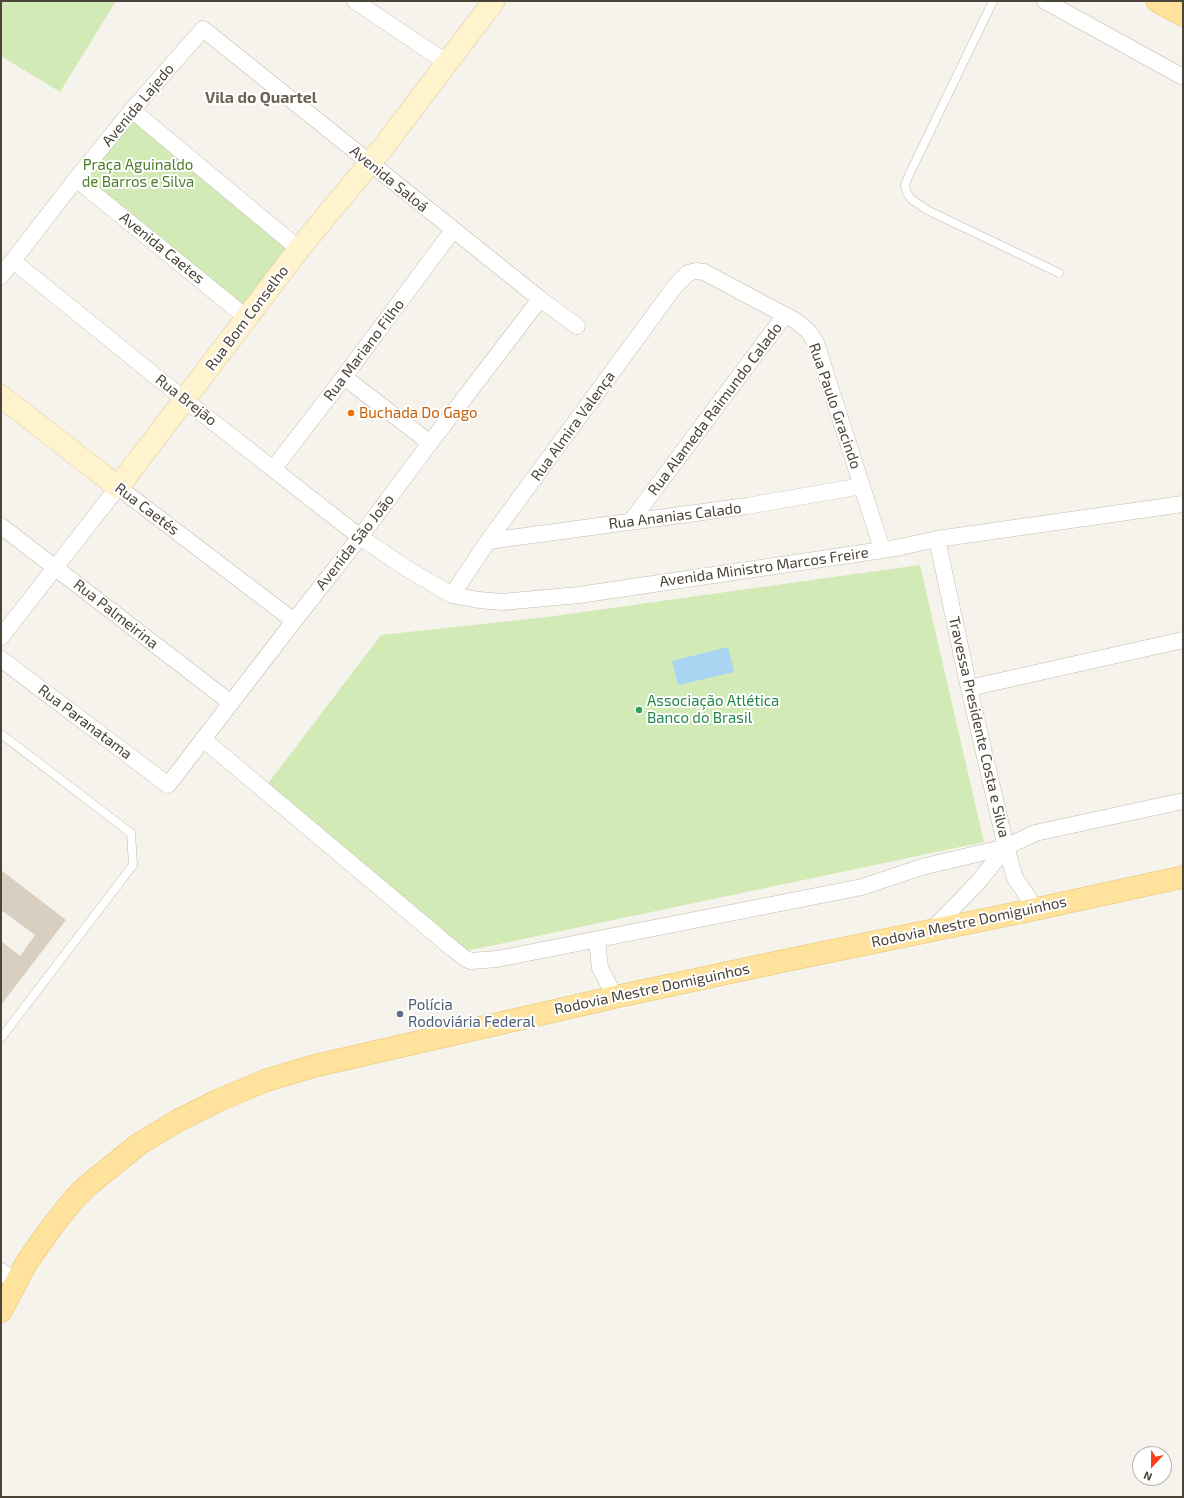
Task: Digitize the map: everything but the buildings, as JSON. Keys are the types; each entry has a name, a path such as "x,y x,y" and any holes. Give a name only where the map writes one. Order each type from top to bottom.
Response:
{"main road":[{"path":"1157,1 1183,15"},
{"name":"Rodovia Mestre Domiguinhos","path":"1,1311 8,1276 26,1262 54,1224 87,1186 139,1144 179,1120 219,1100 267,1080 314,1066 615,997 1183,877"}],"street":[{"path":"355,1 447,63"},
{"name":"Rua Bom Conselho","path":"1,637 56,568 299,249 370,163 494,1"},
{"path":"1045,1 1183,77"},
{"name":"Avenida Lajedo","path":"1,276 76,179 132,110 203,29"},
{"name":"Avenida Saloá","path":"203,29 540,299 577,326"},
{"path":"132,110 299,249"},
{"name":"Avenida Caetes","path":"76,179 247,318"},
{"name":"Rua Mariano Filho","path":"274,468 454,230"},
{"name":"Rua Brejão","path":"13,261 185,400 274,468 360,537"},
{"name":"Rua Almira Valença","path":"452,595 488,541 676,285 688,273 696,271 704,272"},
{"name":"Rua Paulo Gracindo","path":"704,272 796,321 810,332 816,344 882,549"},
{"name":"Avenida São João","path":"168,785 360,537 540,299"},
{"name":"Rua Alameda Raimundo Calado","path":"631,521 785,316"},
{"path":"344,377 430,443"},
{"name":"Rua Caetés","path":"1,396 294,621"},
{"name":"Rua Ananias Calado","path":"488,541 747,506 862,486"},
{"name":"Avenida Ministro Marcos Freire","path":"360,537 406,568 452,595 479,600 502,602 579,595 896,548 937,539 1183,504"},
{"name":"Rua Palmeirina","path":"1,526 231,703"},
{"name":"Travessa Presidente Costa e Silva","path":"937,539 968,688 1006,847 1015,878 1036,909"},
{"path":"968,688 1183,640"},
{"name":"Rua Paranatama","path":"1,660 168,785"},
{"path":"203,740 453,949 466,959 471,960 497,960 862,887 922,867 1006,847 1035,833 1183,801"},
{"path":"931,930 980,880 1006,847"},
{"path":"597,940 600,968 615,997"}],"lane":[{"path":"993,1 905,185 907,193 911,199 927,210 1059,272"},
{"path":"1,734 131,833 133,865 1,1038"}],"green space":[{"path":"1,1 116,1 60,92 1,56"},
{"name":"Praça Aguinaldo de Barros e Silva","path":"132,120 292,251 246,310 86,180"},
{"name":"Associação Atlética Banco do Brasil","path":"920,565 984,842 466,951 266,786 381,635 547,617"}],"water":[{"path":"728,647 734,672 678,685 672,661"}],"place":[{"name":"Buchada Do Gago","path":"351,413"},
{"name":"Associação Atlética Banco do Brasil","path":"639,710"},
{"name":"Polícia Rodoviária Federal","path":"400,1014"}],"district":[{"name":"Vila do Quartel","path":"261,98"}]}
